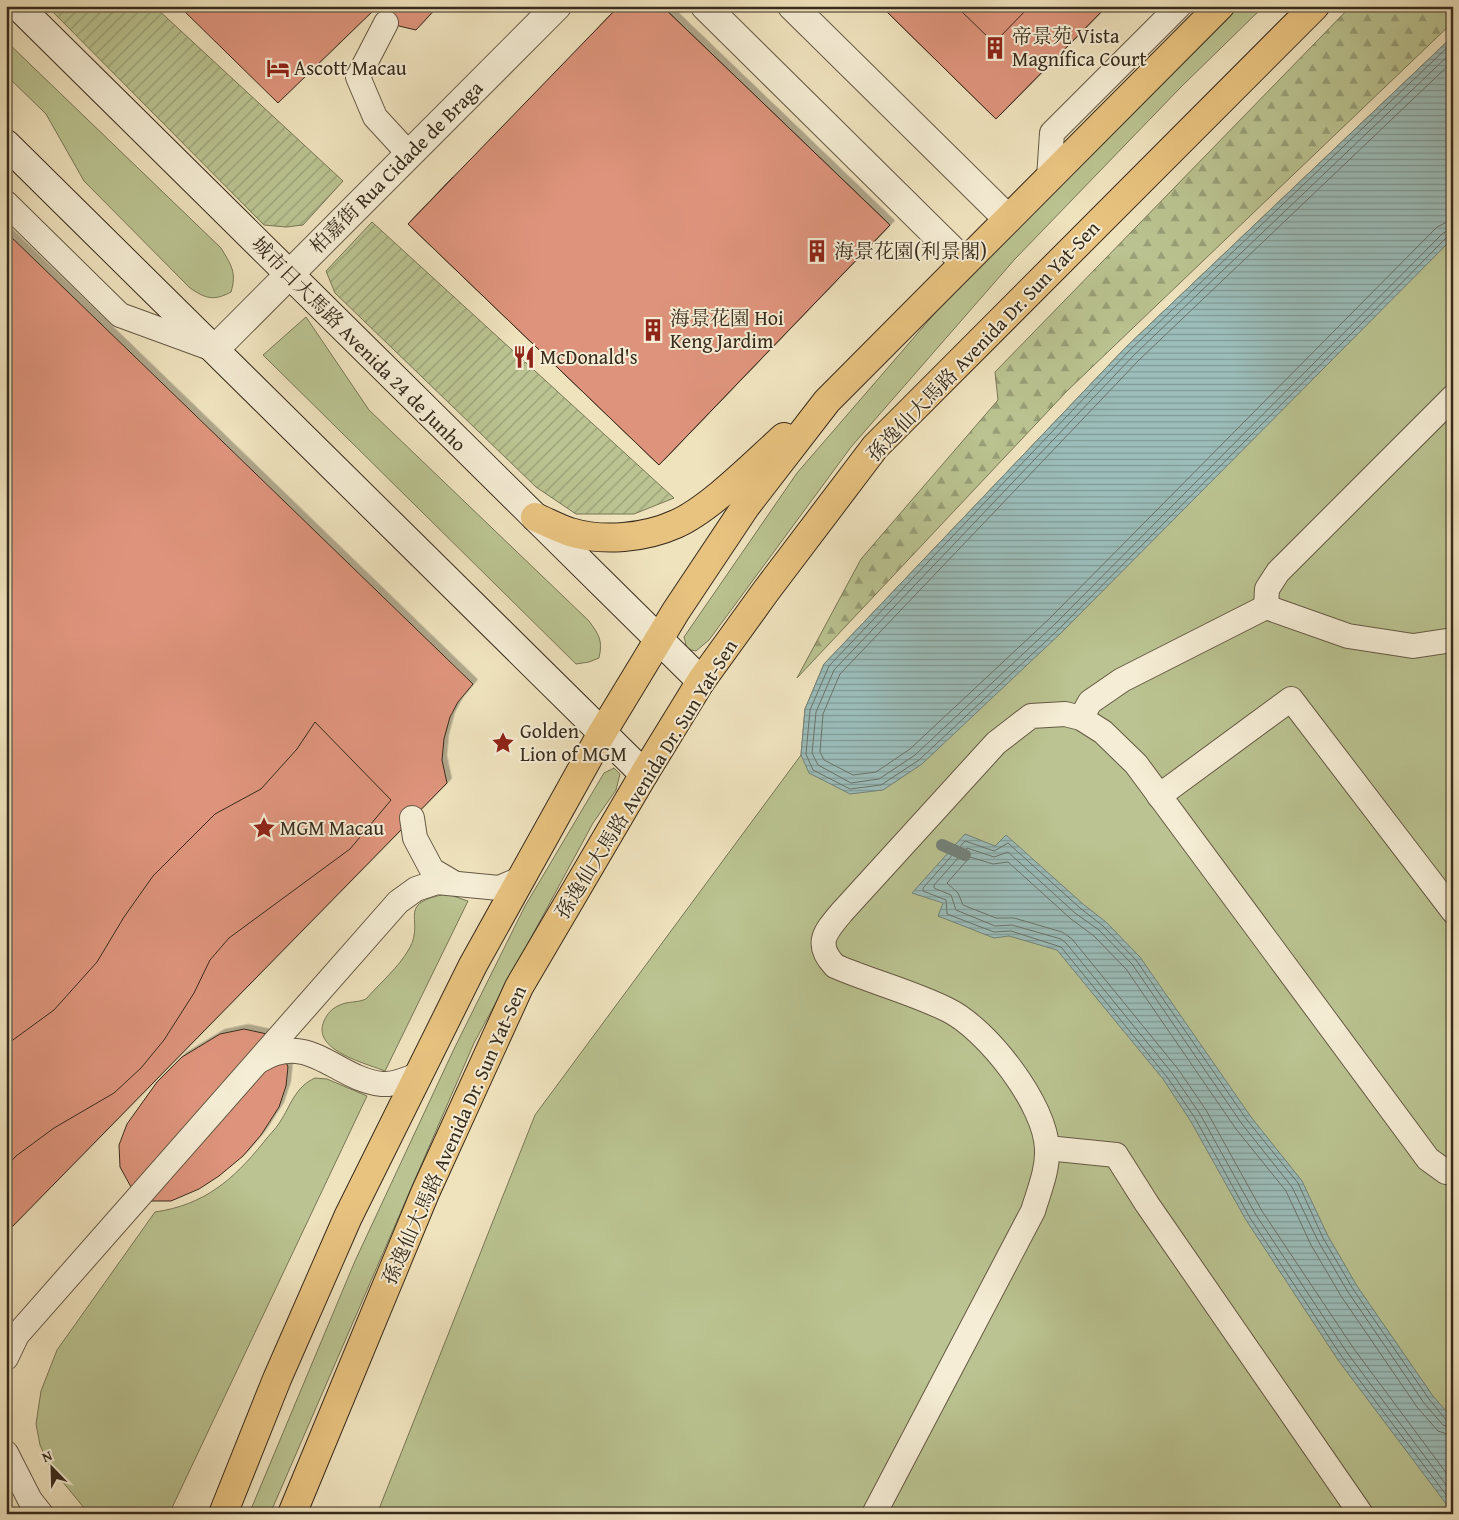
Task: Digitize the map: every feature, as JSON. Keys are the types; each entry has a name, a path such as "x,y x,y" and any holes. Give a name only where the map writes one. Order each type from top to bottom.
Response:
{"main road":[{"name":"城市日大馬路 Avenida 24 de Junho","path":"18,6 701,681"},
{"name":"柏嘉街 Rua Cidade de Braga","path":"215,349 557,6"},
{"path":"705,6 964,262"},
{"path":"792,6 1008,219"},
{"path":"535,517 571,532 611,537 644,534 676,524 701,509 827,401 1220,6"},
{"name":"孫逸仙大馬路 Avenida Dr. Sun Yat-Sen","path":"292,1514 425,1192 519,987 701,681 766,591 875,447 1315,6"},
{"path":"6,144 644,774"},
{"path":"223,1514 277,1379 348,1217 473,965 602,732 658,639 746,506 827,401"}],"lane":[{"path":"1049,178 1052,133 1179,6"},
{"path":"386,23 358,77 375,117 409,154"},
{"path":"6,202 120,315 215,349"},
{"path":"1266,607 1267,589 1278,572 1453,398"},
{"path":"1082,718 1090,702 1122,680 1266,607 1348,636 1413,646 1453,640"},
{"path":"1159,796 1291,699 1453,911"},
{"path":"874,1514 1033,1211 1045,1172 1047,1148 1044,1131 1035,1109 999,1050 972,1026 949,1010 834,966 826,957 822,942 830,927 842,912 996,743 1031,716 1065,714 1082,718 1103,732 1136,764 1428,1160 1446,1172 1453,1171"},
{"path":"412,818 414,838 432,870 454,883"},
{"path":"6,1358 17,1336 398,902 423,887 437,882 483,888 499,888 520,879"},
{"path":"256,1064 275,1052 302,1051 359,1077 382,1084 419,1074"},
{"path":"1047,1148 1116,1155 1147,1204 1361,1514"},
{"path":"6,1453 30,1500 41,1514"}],"green space":[{"path":"47,6 154,6 343,181 303,225 286,227 264,225"},
{"path":"1227,6 1264,6 1181,87 1015,259 851,447 709,640 696,651 687,649 684,637 797,473 1024,210"},
{"path":"1351,6 1453,6 1453,22 1067,391 797,678 861,559 998,400 995,372"},
{"path":"1453,36 1453,1514 377,1514 535,1115 801,755 805,709 824,664 1126,347"},
{"path":"6,41 221,248 232,269 233,285 231,292 220,297 210,298 190,288 84,181 46,114 6,75"},
{"path":"372,222 674,498 634,514 576,514 536,487 335,293 326,271"},
{"path":"306,317 369,410 589,621 599,638 601,647 599,658 576,664 263,355"},
{"path":"614,768 620,774 616,790 593,823 474,1043 270,1514 249,1514 355,1261 454,1049 525,906 604,773"},
{"path":"447,894 468,901 385,1071 353,1059 332,1047 325,1040 322,1031 328,1014 343,1004 366,999 395,969 409,949 415,929 414,914 416,908 421,902"},
{"path":"315,1078 327,1079 367,1096 169,1514 89,1514 49,1465 40,1445 36,1424 41,1391 57,1350 155,1212 172,1209 203,1197 229,1179 276,1128 298,1091"}],"water":[{"path":"1453,36 1453,238 1062,632 922,764 883,790 850,794 809,773 801,755 805,709 824,664 1126,347"},
{"path":"965,834 995,846 1006,835 1083,904 1106,922 1140,957 1251,1117 1302,1181 1328,1236 1357,1286 1433,1396 1453,1419 1453,1513 1338,1360 1246,1220 1190,1120 1163,1079 1057,950 1009,936 994,938 938,916 943,903 912,893"}],"building":[{"name":"Ascott Macau","path":"179,6 378,6 278,103"},
{"path":"382,6 438,6 416,30 386,23"},
{"name":"海景花園(利景閣)","path":"619,6 662,6 890,225 659,465 408,224 453,177 577,295 594,277 614,280 644,304 648,325 625,350 654,376 797,220 771,196 762,206 745,201 715,179 705,160 719,145 597,29"},
{"name":"海景花園 Hoi Keng Jardim","path":"619,6 662,6 890,225 659,465 408,224"},
{"name":"帝景苑 Vista Magnífica Court","path":"881,6 1107,6 996,119"},
{"name":"帝景苑 Vista Magnífica Court","path":"881,6 956,6 994,43 1030,6 1107,6 996,119"},
{"name":"MGM Macau","path":"6,232 473,684 458,702 450,717 444,739 442,760 447,783 6,1233"},
{"name":"MGM Macau","path":"315,722 391,800 350,849 229,938 210,960 194,993 164,1040 141,1068 114,1093 54,1128 16,1156 6,1167 6,1045 54,1010 97,962 124,917 153,876 215,814 261,789 297,749"},
{"path":"244,1029 267,1034 280,1047 288,1067 286,1086 279,1107 261,1135 243,1156 219,1176 199,1189 171,1201 149,1201 131,1187 120,1167 119,1145 127,1124 157,1082 182,1057 220,1034"}],"waterway":[{"path":"942,845 965,855"}],"place":[{"name":"帝景苑 Vista Magnífica Court","path":"995,48"},
{"name":"Ascott Macau","path":"278,68"},
{"name":"海景花園(利景閣)","path":"817,251"},
{"name":"海景花園 Hoi Keng Jardim","path":"653,330"},
{"name":"McDonald's","path":"524,357"},
{"name":"Golden Lion of MGM","path":"503,743"},
{"name":"MGM Macau","path":"264,828"}]}
